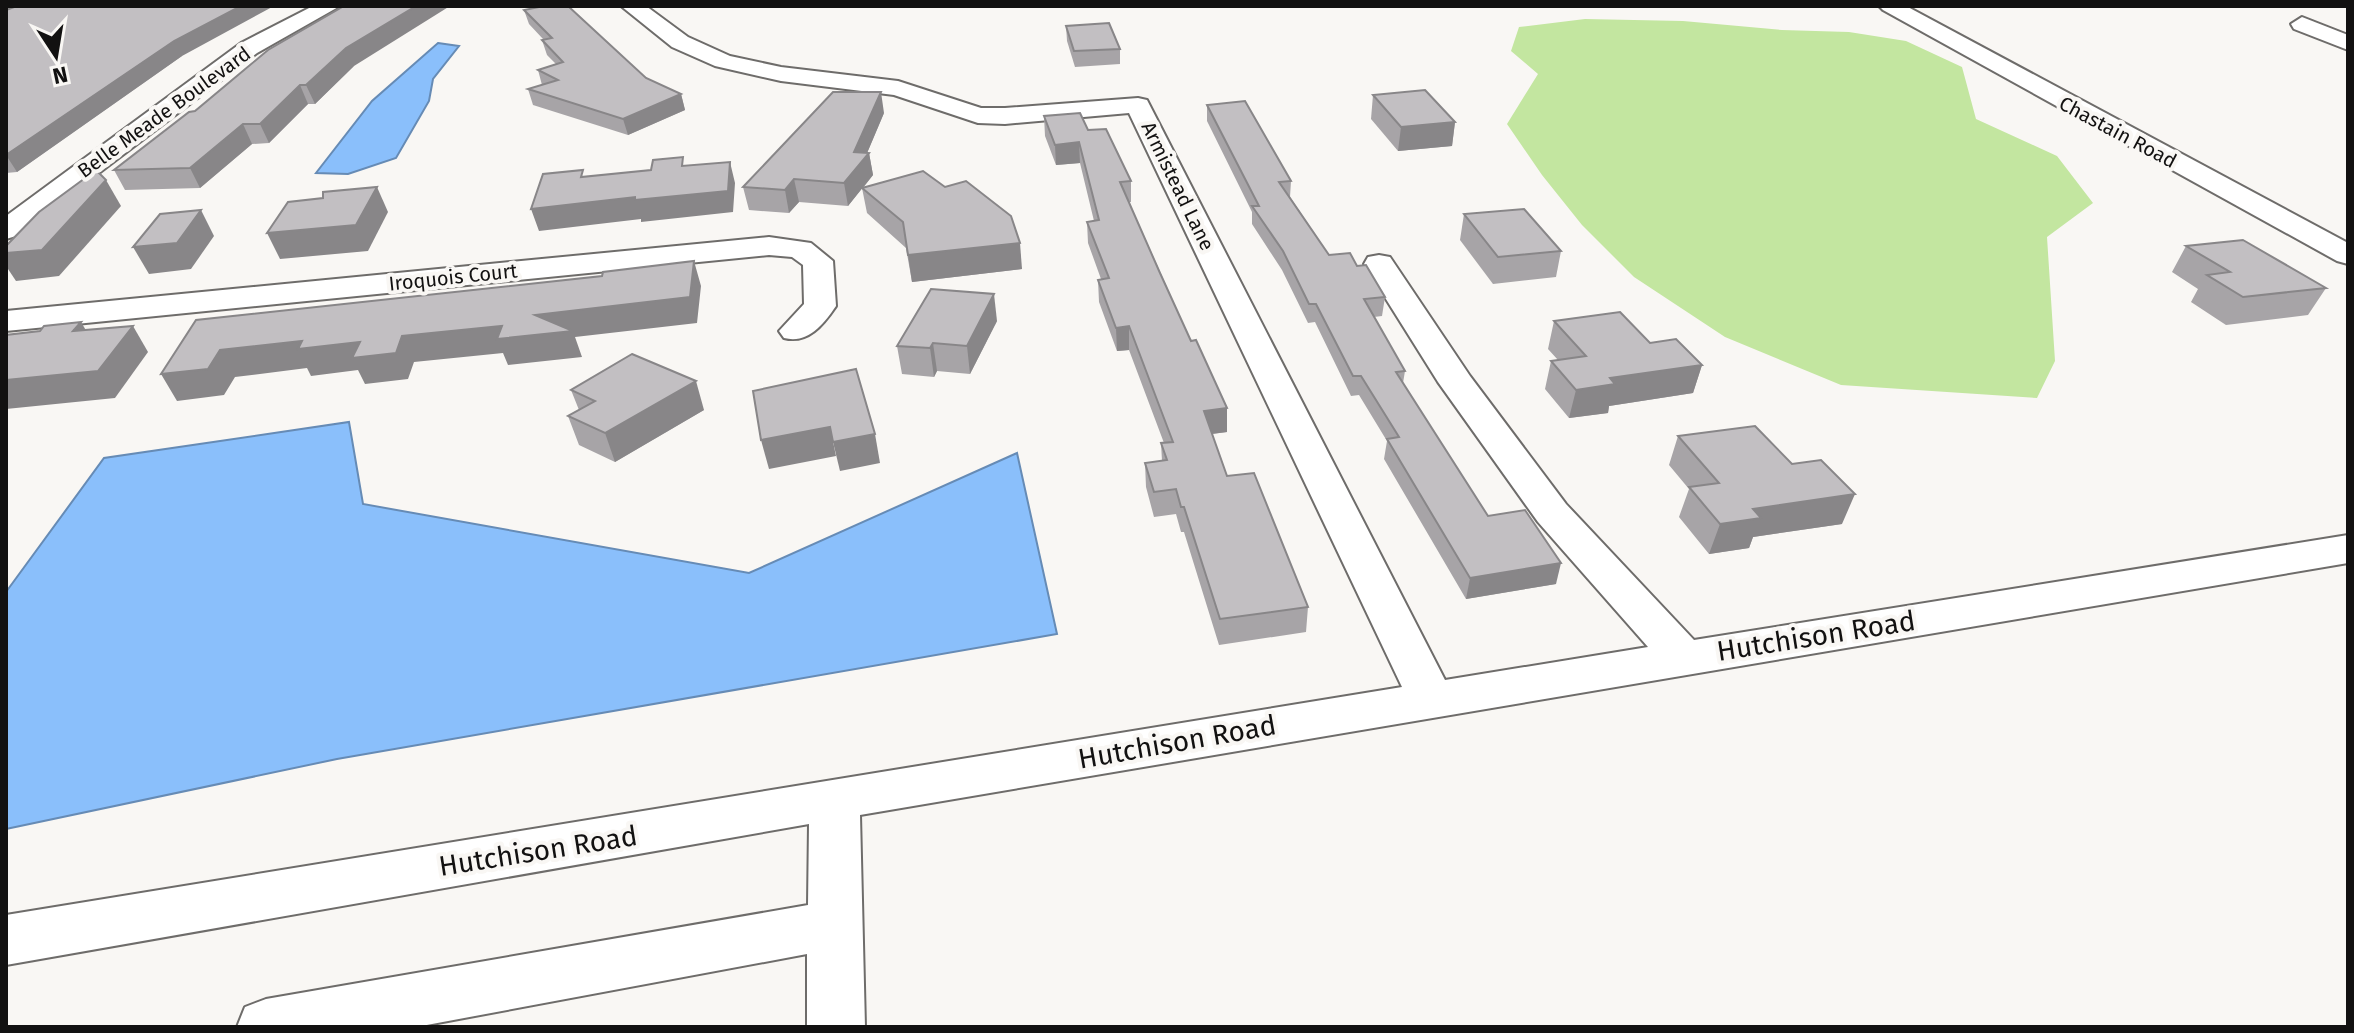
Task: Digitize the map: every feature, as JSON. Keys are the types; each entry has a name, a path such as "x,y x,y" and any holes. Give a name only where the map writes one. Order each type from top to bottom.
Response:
{"street":[{"name":"Belle Meade Boulevard","path":"6,230 249,48 329,6"},
{"name":"Armistead Lane","path":"632,6 680,42 723,61 781,74 898,88 978,115 1005,116 1138,105 1431,699"},
{"name":"Chastain Road","path":"1890,6 2348,255"},
{"path":"2302,24 2348,43"},
{"path":"6,199 46,198"},
{"name":"Iroquois Court","path":"6,321 769,246 800,249 818,261 820,306 796,331"},
{"path":"1379,264 1456,382 1552,513 1684,658"},
{"name":"Hutchison Road","path":"6,940 1431,699 2348,549"},
{"path":"834,801 836,1027"},
{"path":"266,1027 835,925"}],"green space":[{"path":"1585,19 1683,21 1782,30 1849,32 1906,41 1962,67 1976,119 2057,156 2093,203 2047,237 2055,361 2037,398 1841,385 1725,337 1634,277 1582,225 1507,124 1538,74 1511,51 1519,27"}],"water":[{"path":"438,43 459,46 433,79 429,101 396,158 348,174 316,173 372,101"},
{"path":"349,422 363,504 749,573 1017,453 1057,634 337,759 6,829 6,592 104,458"}],"building":[{"path":"17,6 241,6 174,41 6,155 6,10"},
{"path":"344,6 416,6 346,48 306,85 300,85 260,124 243,124 190,168 114,170 189,112 195,111 268,50"},
{"path":"568,6 646,78 681,94 623,119 528,89 558,80 538,70 563,62 542,40 552,38 524,10"},
{"path":"1109,23 1120,49 1074,51 1066,26"},
{"path":"1425,90 1455,122 1401,127 1373,95"},
{"path":"833,92 881,92 854,152 869,153 844,183 794,179 785,190 743,187"},
{"path":"1245,101 1291,181 1279,182 1329,255 1350,253 1357,266 1366,265 1385,297 1364,299 1405,371 1396,372 1488,516 1525,510 1561,563 1470,578 1387,439 1399,437 1361,376 1353,376 1316,304 1309,304 1283,251 1252,206 1259,206 1207,105"},
{"path":"1080,113 1088,130 1106,129 1131,181 1120,182 1191,341 1196,340 1227,408 1204,411 1227,476 1254,473 1308,607 1220,619 1176,489 1154,492 1145,463 1167,460 1161,443 1173,442 1129,326 1116,328 1098,280 1109,278 1087,222 1099,220 1079,142 1055,145 1044,116"},
{"path":"683,157 682,166 730,162 728,191 635,200 635,197 531,209 543,174 583,170 581,177 651,170 653,160"},
{"path":"96,170 106,180 42,250 6,253 6,246 39,212"},
{"path":"923,171 945,187 966,181 1011,216 1020,243 908,255 903,222 862,188"},
{"path":"377,187 356,225 267,233 288,202 323,198 323,192"},
{"path":"1524,209 1561,251 1498,257 1464,214"},
{"path":"201,210 177,243 133,247 160,214"},
{"path":"2243,240 2326,288 2243,297 2207,275 2230,272 2186,246"},
{"path":"694,261 690,297 535,315 573,331 497,339 502,326 402,336 396,353 352,358 360,342 298,349 302,341 220,350 208,369 161,374 196,320 602,276 603,272"},
{"path":"931,289 994,294 967,346 933,343 930,348 897,346"},
{"path":"1620,312 1650,343 1676,339 1702,365 1610,378 1615,384 1576,390 1551,361 1586,356 1554,321"},
{"path":"81,322 73,331 133,326 98,371 6,380 6,335"},
{"path":"632,354 696,381 605,433 568,416 595,401 571,390"},
{"path":"856,369 875,434 833,442 830,427 761,440 753,391"},
{"path":"1755,426 1792,464 1821,460 1855,494 1753,509 1761,518 1720,524 1689,487 1719,483 1678,436"}]}
